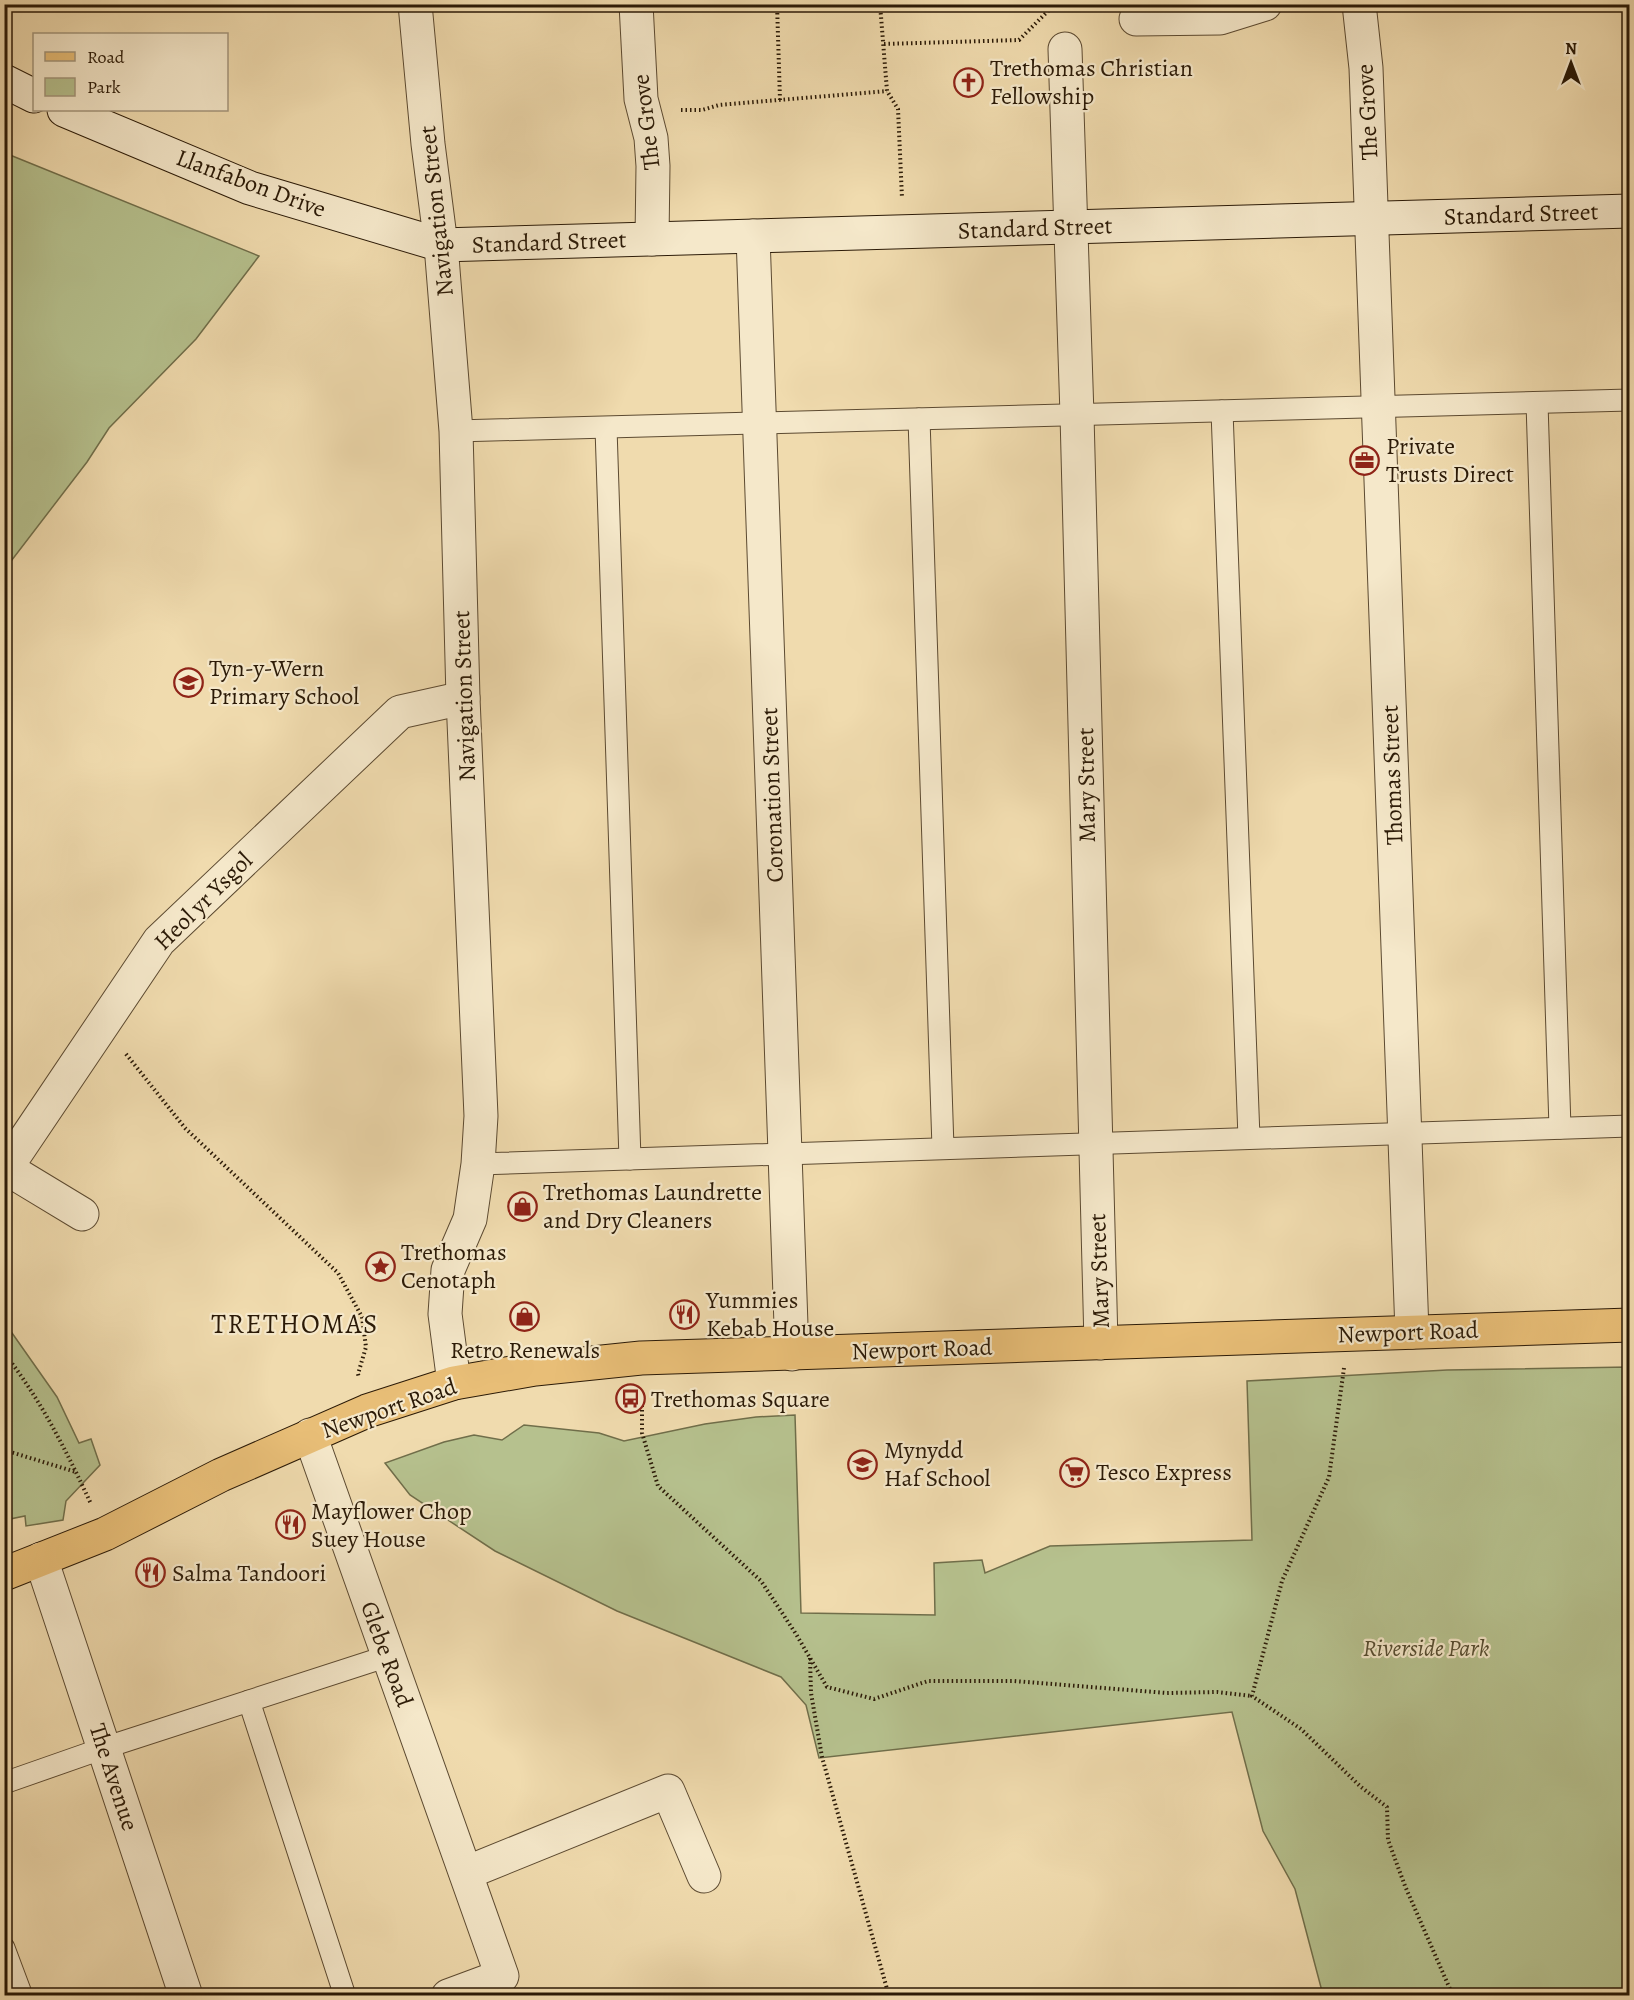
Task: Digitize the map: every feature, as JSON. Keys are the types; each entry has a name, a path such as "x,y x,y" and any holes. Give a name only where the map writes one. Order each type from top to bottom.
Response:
{"main road":[{"name":"Newport Road","path":"4,1574 105,1534 221,1475 367,1411 454,1383 535,1369 641,1358 1629,1325"}],"street":[{"name":"Navigation Street","path":"415,4 428,144 441,245 456,431 463,698 481,1116 478,1164 470,1219 448,1270 445,1314 454,1383"},
{"name":"The Grove","path":"636,4 641,99 651,138 653,166 652,239"},
{"path":"1136,20 1181,11 1220,18 1265,4"},
{"name":"The Grove","path":"1359,4 1366,68 1371,219"},
{"name":"Mary Street","path":"1065,49 1077,415 1101,1343"},
{"path":"4,81 33,96"},
{"name":"Llanfabon Drive","path":"66,111 250,188 441,245"},
{"name":"Standard Street","path":"441,245 1629,211"},
{"name":"Thomas Street","path":"1371,219 1412,1332"},
{"name":"Coronation Street","path":"753,236 792,1354"},
{"name":"Heol yr Ysgol","path":"5,1169 159,941 400,712 463,698"},
{"path":"5,1169 82,1214"},
{"name":"Glebe Road","path":"310,1435 502,1976 448,1995"},
{"name":"The Avenue","path":"41,1559 186,1995"},
{"path":"466,1873 668,1791 704,1876"}],"lane":[{"path":"456,431 1629,400"},
{"path":"1537,403 1560,1128"},
{"path":"1222,411 1249,1138"},
{"path":"919,419 943,1148"},
{"path":"606,428 630,1159"},
{"path":"478,1164 1629,1125"},
{"path":"4,1783 104,1748 388,1656"},
{"path":"249,1701 345,1995"},
{"path":"4,1948 22,1995"}],"path":[{"path":"777,4 780,100"},
{"path":"880,4 887,91 898,108 903,232"},
{"path":"884,44 1019,40 1055,4"},
{"path":"644,111 702,110 719,105 887,91"},
{"path":"103,1026 185,1128 338,1273 362,1317 366,1347 358,1374 367,1411"},
{"path":"1252,1696 1282,1581 1329,1477 1349,1334"},
{"path":"4,1353 24,1378 77,1473 105,1534"},
{"path":"641,1358 642,1432 658,1486 761,1581 827,1687 874,1699 928,1682 1014,1682 1167,1693 1217,1692 1252,1696 1301,1729 1361,1787 1387,1807 1388,1840 1405,1886 1453,1995"},
{"path":"4,1450 77,1473"},
{"path":"810,1657 811,1693 822,1757 889,1995"}],"green space":[{"path":"5,153 259,256 196,339 109,428 87,462 5,569"},
{"path":"5,1323 57,1397 79,1443 91,1439 100,1465 66,1501 63,1520 26,1526 25,1516 5,1520"},
{"name":"Riverside Park","path":"1629,1367 1629,1995 1323,1995 1295,1889 1263,1831 1232,1712 819,1758 806,1705 781,1677 617,1611 495,1551 410,1495 385,1463 444,1442 474,1435 502,1440 524,1425 599,1433 624,1441 705,1424 756,1417 795,1415 801,1613 935,1615 934,1563 982,1560 985,1573 1050,1546 1252,1540 1247,1381 1447,1370"}],"place":[{"name":"Trethomas Christian Fellowship","path":"969,82"},
{"name":"Private Trusts Direct","path":"1365,460"},
{"name":"Tyn-y-Wern Primary School","path":"188,682"},
{"name":"Trethomas Laundrette and Dry Cleaners","path":"522,1206"},
{"name":"Trethomas Cenotaph","path":"380,1266"},
{"name":"Yummies Kebab House","path":"685,1314"},
{"name":"Retro Renewals","path":"525,1317"},
{"name":"Trethomas Square","path":"630,1399"},
{"name":"Mynydd Haf School","path":"863,1464"},
{"name":"Tesco Express","path":"1075,1472"},
{"name":"Mayflower Chop Suey House","path":"290,1525"},
{"name":"Salma Tandoori","path":"151,1573"}],"district":[{"name":"TRETHOMAS","path":"295,1324"}]}
